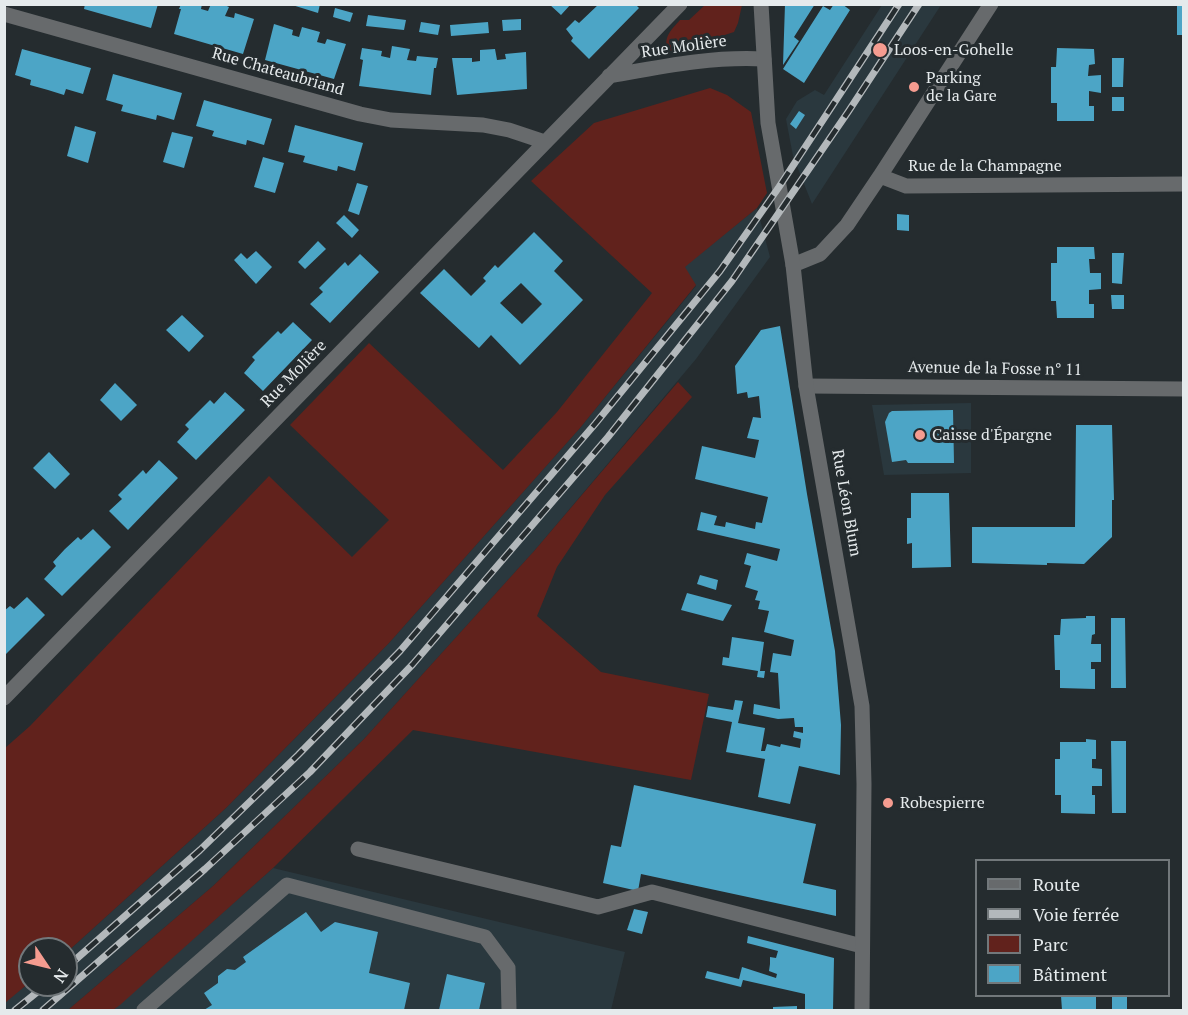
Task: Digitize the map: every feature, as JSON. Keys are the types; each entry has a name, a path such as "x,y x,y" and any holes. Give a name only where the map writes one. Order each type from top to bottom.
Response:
{"street":[{"name":"Rue Molière","path":"4,698 680,4"},
{"name":"Rue Léon Blum","path":"761,4 768,123 793,265 806,386 862,705 864,784 862,1011"},
{"path":"793,265 820,254 847,225 991,4"},
{"name":"Rue Chateaubriand","path":"4,14 360,114 391,120 483,125 509,130 545,142"},
{"name":"Rue Molière","path":"609,76 713,60 764,59"},
{"name":"Rue de la Champagne","path":"880,176 906,186 1184,184"},
{"name":"Avenue de la Fosse n° 11","path":"806,386 1184,389"},
{"path":"358,849 598,907 652,892 862,946"},
{"path":"144,1011 287,885 485,937 508,968 509,1011"}],"shaded area":[{"path":"882,5 941,5 812,204 793,156 786,119 797,101 815,90 824,95"},
{"path":"757,208 770,257 696,359 535,550 364,739 213,886 68,1010 5,1010 4,1003 18,992 18,997 78,997 78,942 226,808 389,643 580,428 696,286 684,267"},
{"path":"971,403 971,473 884,475 872,405"},
{"path":"273,868 625,952 611,1010 113,1010"}],"green space":[{"path":"705,5 742,5 734,32 678,50 671,51 667,48 668,36 674,26 680,20 689,20"},
{"path":"710,88 727,95 751,112 767,193 757,208 685,267 696,285 580,428 389,643 226,808 78,942 78,937 18,937 18,992 5,1003 5,748 30,726 269,476 352,557 389,520 290,425 369,343 503,470 557,412 652,293 531,181 594,123"},
{"path":"678,382 692,397 605,495 557,567 537,616 601,672 709,694 691,780 413,730 273,868 120,1005 113,1010 68,1010 213,886 364,739 535,550"}],"building":[{"path":"85,4 158,4 151,28 84,9"},
{"path":"181,4 202,4 201,9 208,11 211,4 222,4 229,7 225,16 234,18 235,13 254,19 243,54 174,34"},
{"path":"289,4 320,4 318,13"},
{"path":"549,4 571,4 561,15"},
{"path":"599,4 635,4 639,8 589,59 571,41 573,38 566,29 575,20 579,23"},
{"path":"785,4 815,4 794,37 799,41 783,65"},
{"path":"834,4 842,4 850,10 804,83 783,69 823,6 830,10"},
{"path":"1177,4 1184,4 1184,35 1177,35"},
{"path":"335,8 353,13 350,22 333,17"},
{"path":"368,15 406,20 404,30 366,26"},
{"path":"521,19 521,30 503,31 502,20"},
{"path":"421,22 440,25 438,35 419,32"},
{"path":"488,22 489,33 451,36 450,25"},
{"path":"274,24 293,30 292,35 299,37 302,27 320,32 317,42 325,44 327,39 346,44 334,79 265,60"},
{"path":"392,46 410,49 407,60 416,61 417,56 438,58 436,68 434,68 431,95 359,86 363,60 360,59 362,48 382,51 381,56 390,58"},
{"path":"1057,48 1094,49 1095,64 1089,65 1088,76 1101,75 1101,93 1089,91 1089,106 1094,106 1094,121 1057,121 1057,103 1051,103 1051,67 1056,67"},
{"path":"22,49 91,68 83,94 66,89 64,95 30,85 31,80 15,75"},
{"path":"495,49 497,60 506,59 505,54 526,52 527,89 457,95 452,58 472,58 472,62 480,61 480,50"},
{"path":"1112,58 1124,58 1123,87 1112,87"},
{"path":"113,74 182,93 174,120 157,115 156,120 121,111 123,105 106,100"},
{"path":"1112,97 1124,97 1124,111 1112,111"},
{"path":"204,100 272,119 264,145 247,140 246,145 212,136 214,131 196,126"},
{"path":"799,111 805,115 796,129 790,124"},
{"path":"295,125 363,143 355,171 338,166 337,171 303,162 305,156 288,152"},
{"path":"75,126 96,132 88,163 67,156"},
{"path":"172,132 193,137 184,168 163,162"},
{"path":"263,157 284,163 275,193 254,187"},
{"path":"357,183 368,186 359,215 348,211"},
{"path":"897,214 909,215 909,231 897,230"},
{"path":"344,215 359,230 352,238 336,223"},
{"path":"534,232 563,261 554,271 583,300 520,365 491,335 479,348 420,293 444,269 471,296 486,281 483,278 495,265 498,268","holes":["521,283 542,304 522,324 500,303"]},
{"path":"318,241 326,249 305,269 298,262"},
{"path":"1057,247 1094,247 1095,259 1089,259 1090,273 1101,273 1101,289 1089,290 1089,304 1094,304 1094,318 1057,318 1056,301 1051,301 1051,263 1057,263"},
{"path":"256,251 272,267 256,284 234,260 241,253 247,259"},
{"path":"1112,253 1124,253 1122,284 1112,283"},
{"path":"360,254 379,272 330,323 310,304 323,292 319,288 345,262 348,266"},
{"path":"1111,295 1124,295 1124,309 1112,309"},
{"path":"182,315 204,336 189,352 166,330"},
{"path":"293,322 312,340 263,391 244,373 255,360 252,357 278,331 281,334"},
{"path":"780,326 835,651 841,725 840,775 799,766 790,804 758,797 765,759 726,752 732,722 706,717 708,706 733,710 735,700 743,701 738,723 765,728 761,751 765,751 767,744 800,748 801,739 793,737 794,731 803,733 803,727 795,727 794,718 778,719 753,714 754,704 780,709 778,673 770,672 773,653 791,656 794,640 764,632 769,611 758,609 760,601 755,600 758,591 745,587 751,566 744,564 747,553 777,561 780,549 697,530 701,512 717,516 714,525 725,527 726,522 755,529 756,522 762,523 768,497 695,479 702,446 755,458 759,440 747,438 753,417 761,418 759,396 748,398 747,392 737,394 735,366 761,330"},
{"path":"115,383 137,405 121,421 100,400"},
{"path":"225,392 245,410 196,460 177,442 189,429 185,425 210,400 214,404"},
{"name":"Caisse d'Épargne","path":"953,410 954,463 908,463 906,460 892,462 885,422 889,413 892,411"},
{"path":"1076,425 1112,425 1114,500 1112,500 1112,537 1084,564 972,563 972,527 1075,527"},
{"path":"49,452 70,474 55,489 33,468"},
{"path":"159,460 178,478 128,530 109,511 122,499 118,495 143,470 146,474"},
{"path":"911,493 949,493 951,567 912,568 912,543 907,544 907,518 911,518"},
{"path":"93,529 111,547 62,596 44,579 56,566 53,562 65,549 78,537 81,540"},
{"path":"700,575 718,580 716,590 697,584"},
{"path":"687,593 732,605 723,621 681,610"},
{"path":"27,597 45,615 4,656 4,611 10,606 14,609"},
{"path":"1086,616 1095,616 1095,634 1092,635 1091,644 1101,644 1101,662 1091,662 1091,669 1095,669 1095,689 1060,688 1060,670 1055,670 1054,635 1060,635 1061,619 1086,618"},
{"path":"1111,618 1125,618 1126,688 1111,688"},
{"path":"732,637 764,642 760,671 765,671 764,678 757,677 758,671 722,665 723,657 729,658"},
{"path":"1086,739 1096,740 1096,759 1092,759 1092,768 1102,769 1102,786 1092,786 1092,795 1095,795 1095,814 1061,813 1061,795 1055,795 1055,759 1060,759 1060,742 1086,742"},
{"path":"1111,741 1126,741 1126,813 1112,813"},
{"path":"634,785 816,824 803,883 836,890 836,916 641,874 638,891 603,883 611,845 621,847"},
{"path":"634,909 648,912 642,934 627,930"},
{"path":"306,912 321,932 335,922 378,932 369,973 410,983 404,1010 204,1010 212,1005 204,993 218,983 218,976 227,969 235,970 246,962 243,957"},
{"path":"748,936 834,958 833,1010 805,1010 805,994 743,980 741,987 705,978 707,971 739,979 742,967 776,978 777,974 769,971 770,957 776,958 778,951 747,943"},
{"path":"447,974 485,983 479,1010 439,1010"},
{"path":"1061,997 1096,997 1096,1010 1062,1010"},
{"path":"1112,997 1127,997 1127,1010 1112,1010"},
{"path":"797,1006 797,1010 773,1010 773,1007"}],"railway":[{"path":"78,957 200,850 400,651 595,424 720,271 779,187 899,4"},
{"path":"43,1010 205,869 310,772 413,664 608,437 732,281 919,4"},
{"path":"15,1010 31,997"}],"place":[{"name":"Loos-en-Gohelle","path":"880,50"},
{"name":"Parking de la Gare","path":"914,87"},
{"name":"Caisse d'Épargne","path":"920,435"},
{"name":"Robespierre","path":"888,803"}]}
